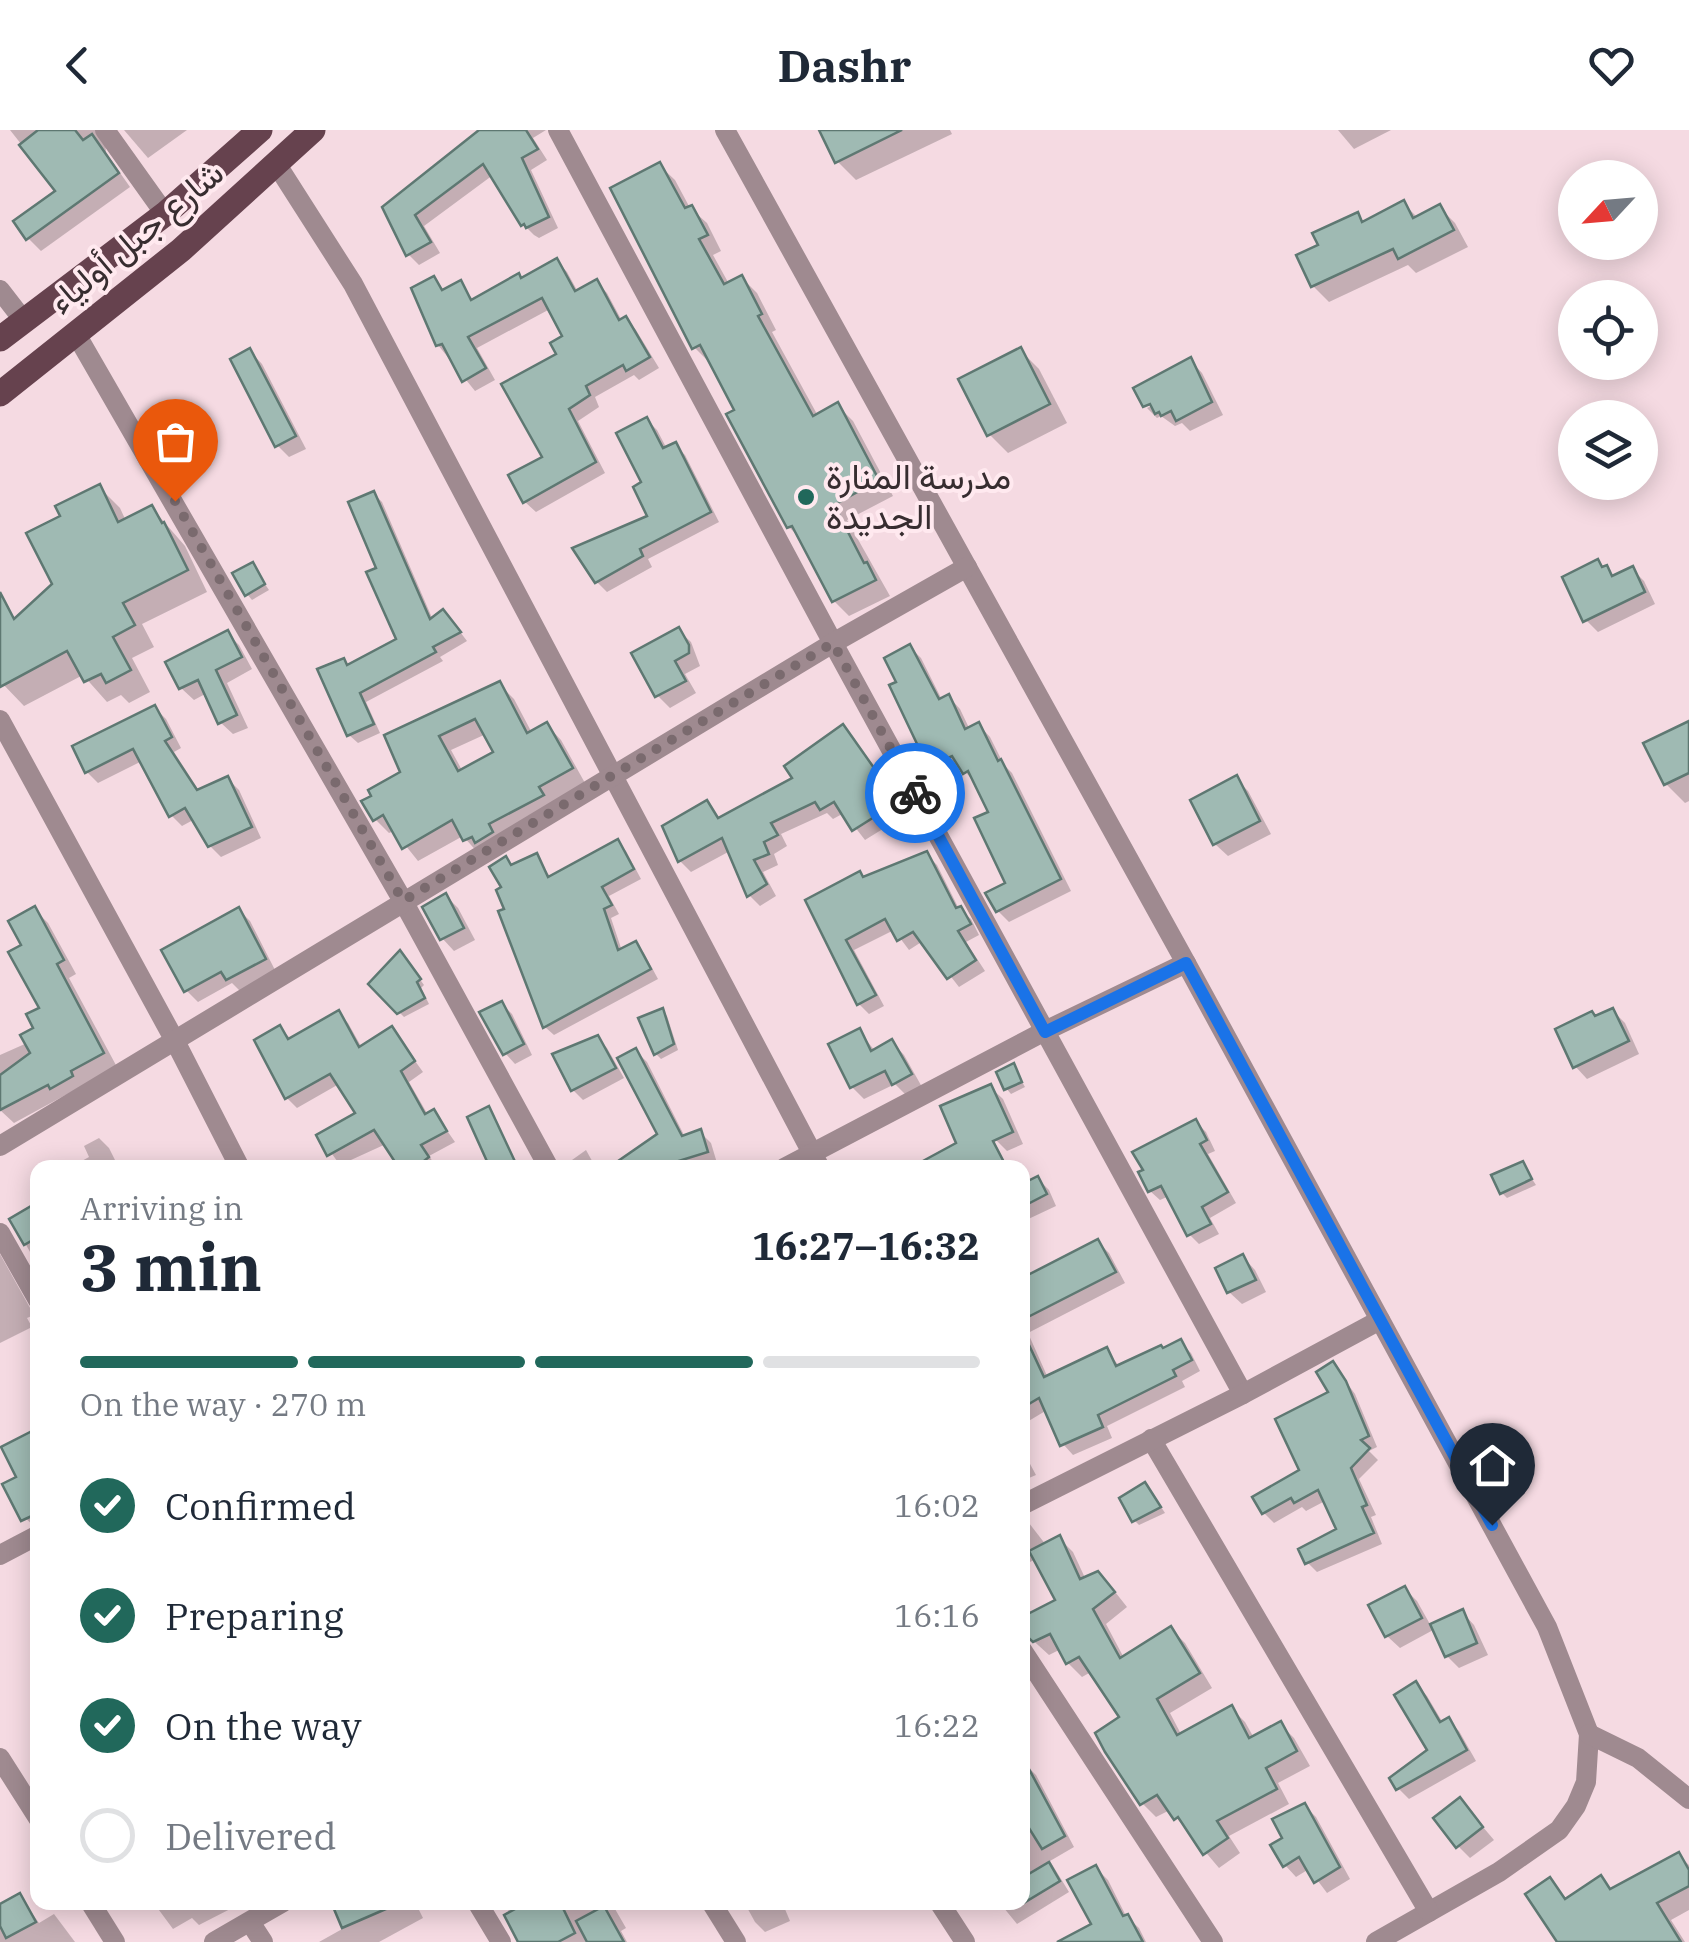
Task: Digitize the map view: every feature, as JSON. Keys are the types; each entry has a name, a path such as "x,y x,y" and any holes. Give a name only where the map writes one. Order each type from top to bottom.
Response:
{"main road":[{"name":"شارع جبل أولياء","path":"0,339 165,214 260,130"},
{"name":"شارع جبل أولياء","path":"0,394 181,250 313,130"}],"street":[{"path":"105,130 165,214"},
{"path":"558,130 1243,1394"},
{"path":"725,130 1186,963 1547,1627 1588,1734 1586,1782 1576,1806 1559,1830 1499,1872 1376,1942"},
{"path":"277,165 353,284 817,1160 1045,1032 1186,963"},
{"path":"0,290 24,321"},
{"path":"76,334 403,901 545,1160"},
{"path":"0,1146 614,774 967,567"},
{"path":"0,720 176,1041 236,1160"},
{"path":"0,1233 30,1286"},
{"path":"1030,1501 1380,1320"},
{"path":"1151,1438 1429,1912"},
{"path":"0,1555 30,1539"},
{"path":"1030,1662 1213,1942"},
{"path":"1588,1734 1638,1758 1689,1799"},
{"path":"0,1758 30,1805"},
{"path":"95,1910 115,1942"},
{"path":"214,1942 270,1910"},
{"path":"482,1910 501,1942"},
{"path":"716,1910 736,1942"},
{"path":"944,1910 965,1942"},
{"path":"250,1922 263,1942"}],"building":[{"path":"38,130 75,130 83,140 92,134 119,173 26,240 13,221 55,191 19,145"},
{"path":"479,130 526,130 538,149 522,158 549,217 526,228 521,226 483,164 415,215 431,242 406,256 382,207"},
{"path":"819,130 902,130 835,163"},
{"path":"660,162 685,208 692,205 708,235 699,239 724,284 742,275 762,314 758,316 813,416 838,402 879,480 834,505 876,580 832,602 726,414 734,410 700,345 692,349 610,188"},
{"path":"1404,200 1413,218 1440,204 1454,230 1398,259 1393,249 1311,287 1296,255 1318,245 1312,233 1358,212 1362,222"},
{"path":"557,258 575,291 597,279 619,320 626,316 650,357 626,371 623,365 586,386 590,395 569,409 596,462 523,503 508,475 542,457 501,384 556,354 550,343 562,336 542,298 468,337 486,368 462,382 442,344 436,346 411,288 434,276 442,290 461,280 471,300 519,273 521,278"},
{"path":"1021,347 1050,404 987,436 958,379"},
{"path":"250,348 296,436 275,447 230,359"},
{"path":"1191,357 1212,402 1176,421 1171,411 1161,416 1159,412 1155,414 1150,404 1143,407 1133,388"},
{"path":"647,417 663,448 676,442 711,512 640,549 643,556 595,583 572,548 647,516 633,487 641,482 616,433"},
{"path":"100,484 118,522 152,505 188,570 123,603 135,625 113,637 131,670 106,683 101,674 84,682 67,651 0,687 0,592 14,619 52,584 26,533 60,516 55,506"},
{"path":"374,491 430,619 443,609 461,632 433,647 436,652 360,693 374,724 347,736 317,669 344,658 347,665 396,639 366,572 376,568 348,502"},
{"path":"1598,559 1602,567 1607,565 1612,576 1633,566 1645,592 1583,622 1562,577"},
{"path":"253,562 265,584 245,596 232,573"},
{"path":"679,627 689,653 675,661 686,681 655,697 631,653"},
{"path":"228,630 242,657 216,670 237,715 218,724 198,680 179,689 165,662"},
{"path":"910,644 939,699 949,694 965,729 979,722 1061,879 996,912 985,893 1005,883 974,818 988,812 968,771 963,774 952,756 928,767 889,685 896,682 884,658"},
{"path":"500,681 527,733 547,722 573,768 539,787 544,795 489,824 493,832 475,843 472,837 463,841 452,820 402,849 383,815 373,821 361,801 371,796 368,790 400,772 384,735","holes":["475,719 493,752 458,771 439,736"]},
{"path":"155,705 172,737 165,741 197,790 228,776 252,827 208,847 185,808 169,817 133,749 85,773 72,746"},
{"path":"1689,721 1689,773 1664,785 1643,743"},
{"path":"843,724 898,802 852,831 834,802 820,810 815,802 771,823 778,835 764,842 769,854 754,860 767,884 747,897 722,838 678,862 662,826 707,800 718,818 792,778 784,766"},
{"path":"1237,775 1260,821 1213,845 1190,800"},
{"path":"618,839 634,869 602,887 612,905 604,909 618,950 636,941 651,969 543,1028 498,911 504,909 496,890 501,887 489,867 506,856 511,865 537,853 548,877"},
{"path":"927,851 956,908 961,906 971,924 958,931 976,960 947,979 913,932 897,941 885,919 846,940 876,995 857,1005 805,900 860,871 863,877"},
{"path":"446,893 464,928 440,940 422,907"},
{"path":"35,906 64,960 57,964 104,1053 71,1071 73,1076 50,1089 48,1085 0,1110 0,1075 30,1053 20,1035 33,1028 26,1014 39,1008 8,952 21,945 8,921"},
{"path":"239,907 266,959 226,980 221,972 184,992 161,950"},
{"path":"400,950 421,979 417,982 425,998 397,1014 368,984"},
{"path":"502,1001 524,1044 503,1055 479,1012"},
{"path":"663,1008 674,1044 654,1055 638,1018"},
{"path":"1613,1008 1629,1041 1573,1068 1555,1029 1592,1011 1595,1016"},
{"path":"339,1010 359,1047 392,1026 415,1061 401,1071 425,1114 434,1109 447,1131 421,1145 429,1157 394,1160 374,1130 327,1156 316,1135 355,1113 330,1074 285,1099 254,1040 280,1025 288,1039"},
{"path":"860,1028 871,1051 892,1039 912,1074 892,1085 885,1071 850,1088 828,1044"},
{"path":"598,1035 616,1068 571,1091 552,1054"},
{"path":"636,1048 682,1136 701,1129 708,1152 682,1160 620,1160 657,1134 617,1058"},
{"path":"1014,1063 1022,1082 1004,1090 996,1072"},
{"path":"991,1084 1013,1132 993,1141 1003,1160 925,1160 956,1143 940,1106"},
{"path":"489,1106 514,1160 486,1160 467,1117"},
{"path":"1196,1119 1207,1140 1200,1144 1228,1192 1202,1207 1211,1224 1187,1236 1161,1186 1148,1192 1138,1172 1143,1170 1132,1152"},
{"path":"1523,1161 1532,1179 1500,1194 1491,1175"},
{"path":"1038,1176 1047,1194 1030,1203 1030,1180"},
{"path":"30,1207 30,1242 24,1245 9,1219"},
{"path":"1098,1239 1116,1272 1030,1316 1030,1274"},
{"path":"1243,1254 1256,1280 1227,1293 1215,1268"},
{"path":"1181,1339 1192,1360 1173,1370 1176,1376 1098,1415 1103,1427 1060,1446 1039,1398 1030,1403 1030,1347 1044,1377 1107,1347 1116,1366"},
{"path":"1333,1361 1346,1381 1369,1436 1361,1440 1370,1448 1351,1468 1374,1533 1305,1564 1298,1549 1336,1529 1318,1490 1294,1503 1291,1498 1262,1514 1252,1497 1299,1470 1275,1419 1328,1392 1316,1372"},
{"path":"30,1432 30,1517 21,1521 2,1484 16,1477 1,1447"},
{"path":"1145,1482 1161,1507 1132,1522 1119,1498"},
{"path":"1060,1535 1080,1579 1098,1571 1115,1592 1093,1609 1120,1658 1171,1626 1200,1673 1157,1699 1177,1735 1232,1705 1249,1738 1281,1721 1297,1751 1266,1768 1277,1789 1217,1821 1228,1838 1203,1855 1178,1817 1174,1820 1157,1795 1140,1805 1105,1752 1095,1733 1119,1717 1079,1657 1066,1664 1050,1634 1033,1642 1030,1639 1030,1613 1055,1600 1030,1550"},
{"path":"1405,1586 1422,1618 1385,1637 1368,1605"},
{"path":"1463,1609 1477,1643 1445,1657 1430,1624"},
{"path":"1416,1681 1440,1722 1449,1717 1467,1750 1396,1790 1389,1778 1427,1750 1394,1695"},
{"path":"1030,1771 1065,1836 1042,1849 1030,1830"},
{"path":"1460,1797 1483,1827 1456,1848 1433,1818"},
{"path":"1305,1803 1340,1867 1314,1883 1299,1857 1283,1867 1270,1845 1282,1838 1272,1819"},
{"path":"1679,1852 1689,1870 1689,1886 1657,1903 1681,1942 1557,1942 1525,1894 1550,1877 1565,1899 1601,1875 1610,1889"},
{"path":"1049,1862 1060,1881 1030,1899 1030,1873"},
{"path":"1096,1865 1123,1916 1128,1914 1143,1942 1057,1942 1091,1924 1067,1880"},
{"path":"20,1893 36,1922 6,1938 0,1926 0,1904"},
{"path":"334,1910 384,1910 342,1928"},
{"path":"513,1910 564,1910 575,1933 558,1942 518,1942 504,1915"},
{"path":"597,1910 606,1910 624,1942 587,1942 576,1921"}],"way so far":[{"path":"175,501 403,901 833,643 915,793"}],"place":[{"name":"مدرسة المنارة الجديدة","path":"806,497"}],"route":[{"path":"915,793 1045,1032 1186,963 1492,1525"}]}
